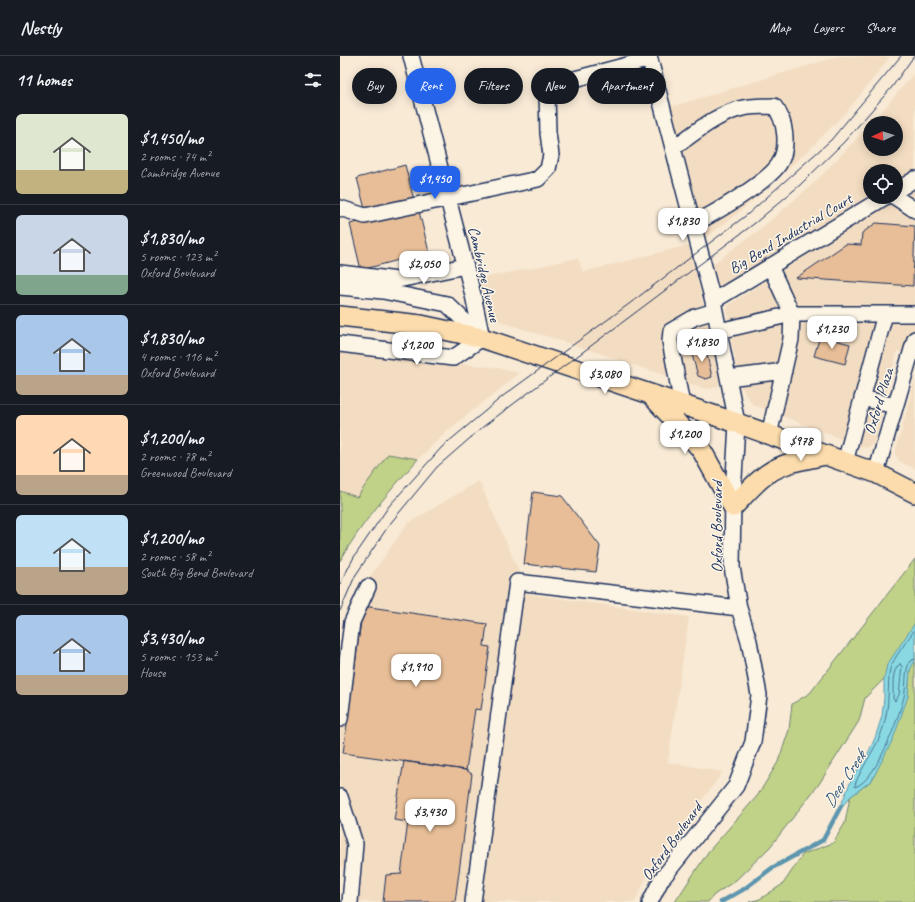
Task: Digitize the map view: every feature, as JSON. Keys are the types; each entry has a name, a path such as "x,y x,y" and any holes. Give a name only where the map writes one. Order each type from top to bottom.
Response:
{"main road":[{"path":"340,316 421,325 482,338 769,434 876,473 915,493"},
{"path":"650,394 701,449 733,507 758,482 773,471 800,460 826,455"}],"street":[{"name":"Cambridge Avenue","path":"411,56 448,198 482,338"},
{"path":"340,208 366,216 538,179 548,169 551,155 547,93 556,84 650,58"},
{"name":"Oxford Boulevard","path":"650,58 714,306 737,423 732,567 739,608 749,640 759,695 754,742 736,786 661,880 650,902"},
{"path":"673,148 724,114 744,108 774,106 779,112 785,132 779,164 770,174 710,216 692,224"},
{"path":"903,187 915,179"},
{"path":"903,202 915,210"},
{"name":"Big Bend Industrial Court","path":"682,405 670,341 671,331 714,306 770,266 873,204"},
{"path":"340,274 398,280 465,266"},
{"path":"769,434 791,339 792,314 770,266"},
{"path":"340,287 383,291 447,304 482,338 453,358 340,344"},
{"path":"719,331 792,314 915,314"},
{"path":"845,462 884,314"},
{"name":"Oxford Plaza","path":"876,473 915,339"},
{"path":"728,378 784,371"},
{"path":"862,398 895,406"},
{"path":"473,902 516,582 739,608"},
{"path":"340,719 352,622 368,587"},
{"path":"340,797 355,844 350,902"}],"shaded area":[{"path":"839,56 890,57 849,109 809,150 744,208 705,239 671,107"},
{"path":"915,72 915,181 903,175 903,164 863,164 863,199 720,290 713,264 760,229 812,185 863,132 863,156 903,156 903,116 878,116"},
{"path":"915,186 915,355 897,351 874,444 867,448 859,446 752,404 744,392 738,377 727,315 728,305 887,204 903,204 903,194"},
{"path":"689,245 720,373 721,380 718,386 711,389 702,388 501,322 492,313 483,296 479,279 578,258 583,272"},
{"path":"340,351 493,367 520,373 451,428 418,459 388,454 357,498 340,491"},
{"path":"915,379 915,469 899,461 895,454"},
{"path":"479,481 529,594 689,617 668,762 723,772 650,870 635,902 342,902 346,878 340,862 340,676 365,584 407,524"}],"green space":[{"path":"388,454 418,459 367,520 340,561 340,491 357,497"},
{"path":"915,559 915,902 749,902 760,899 783,884 803,854 833,843 845,823 850,797 872,780 908,696 910,670 884,679 865,698 859,721 819,784 770,847 736,880 714,895 708,902 675,902 708,852 758,795 778,762 789,730 792,704 810,693"}],"water":[{"path":"915,623 915,660 910,670 908,696 893,739 872,780 850,797 839,810 852,778 866,758 875,738 882,716 884,679 887,665"}],"building":[{"path":"405,165 414,200 366,213 357,178"},
{"path":"418,207 429,252 361,270 350,224"},
{"path":"876,223 915,226 913,286 796,278 846,244 861,245 862,233"},
{"path":"820,336 850,344 845,364 814,356"},
{"path":"705,346 712,377 706,379 698,376 691,351"},
{"path":"533,492 562,496 600,546 596,572 524,564"},
{"path":"363,606 487,624 484,646 490,647 481,710 475,709 466,770 343,753"},
{"path":"404,761 466,770 472,774 455,902 383,902 386,875 401,874 408,822 394,820"}],"waterway":[{"name":"Deer Creek","path":"721,902 744,889 772,868 823,840 841,806"}],"tram line":[{"path":"340,584 354,557 389,506 442,447 503,396 629,304 748,214 831,140 901,56"},
{"path":"340,611 355,576 389,525 437,467 484,426 755,223 800,185 844,142 892,87 914,56"}]}
